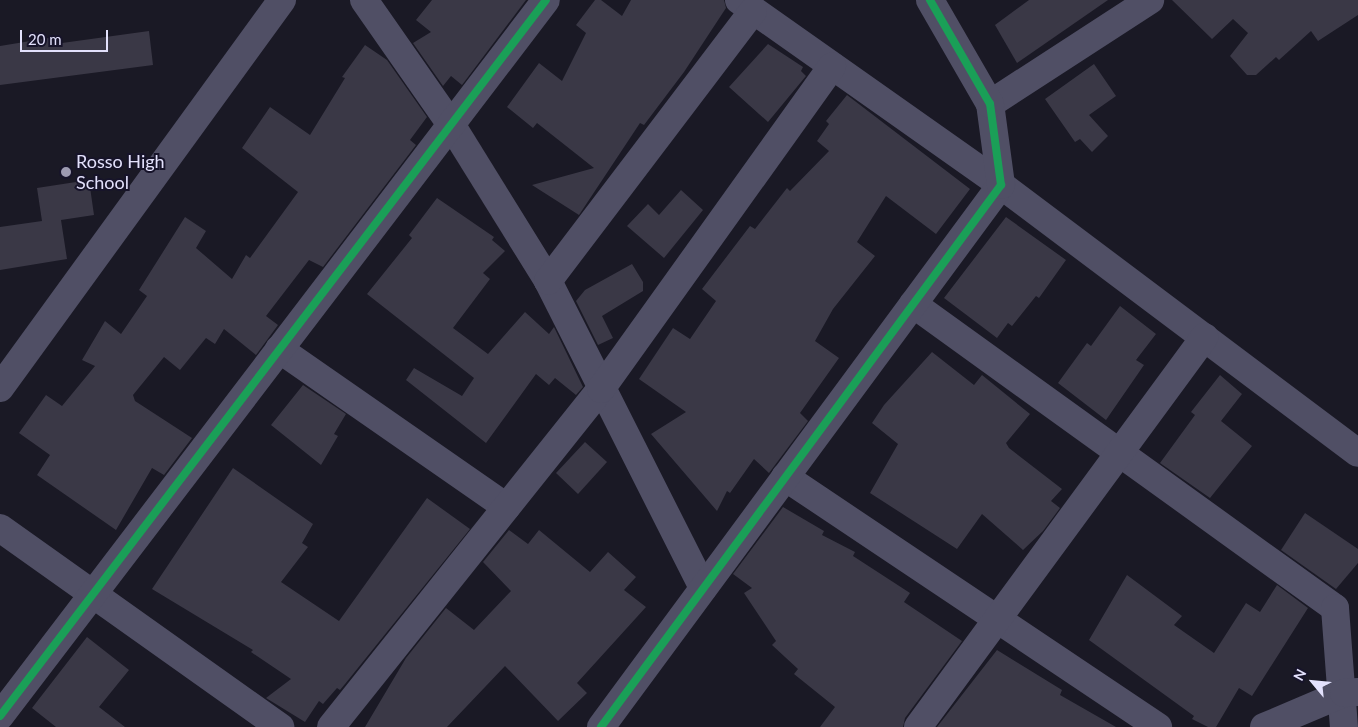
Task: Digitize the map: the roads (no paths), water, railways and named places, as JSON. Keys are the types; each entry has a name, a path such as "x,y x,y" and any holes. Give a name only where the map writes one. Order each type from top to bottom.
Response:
{"street":[{"path":"0,388 282,0"},
{"path":"364,0 452,126 548,281 703,588"},
{"path":"0,716 279,349 452,126 546,0"},
{"path":"601,727 1001,185 990,104 930,0"},
{"path":"990,104 1150,0"},
{"path":"548,281 746,6 1001,185 1358,453"},
{"path":"331,727 601,389 832,66"},
{"path":"913,304 1118,454 1335,608 1351,692 1344,727"},
{"path":"918,727 1205,337"},
{"path":"279,349 506,507"},
{"path":"785,477 1158,727"},
{"path":"0,528 280,727"},
{"path":"1264,727 1351,692"}],"place":[{"name":"Rosso High School","path":"66,172"}]}
